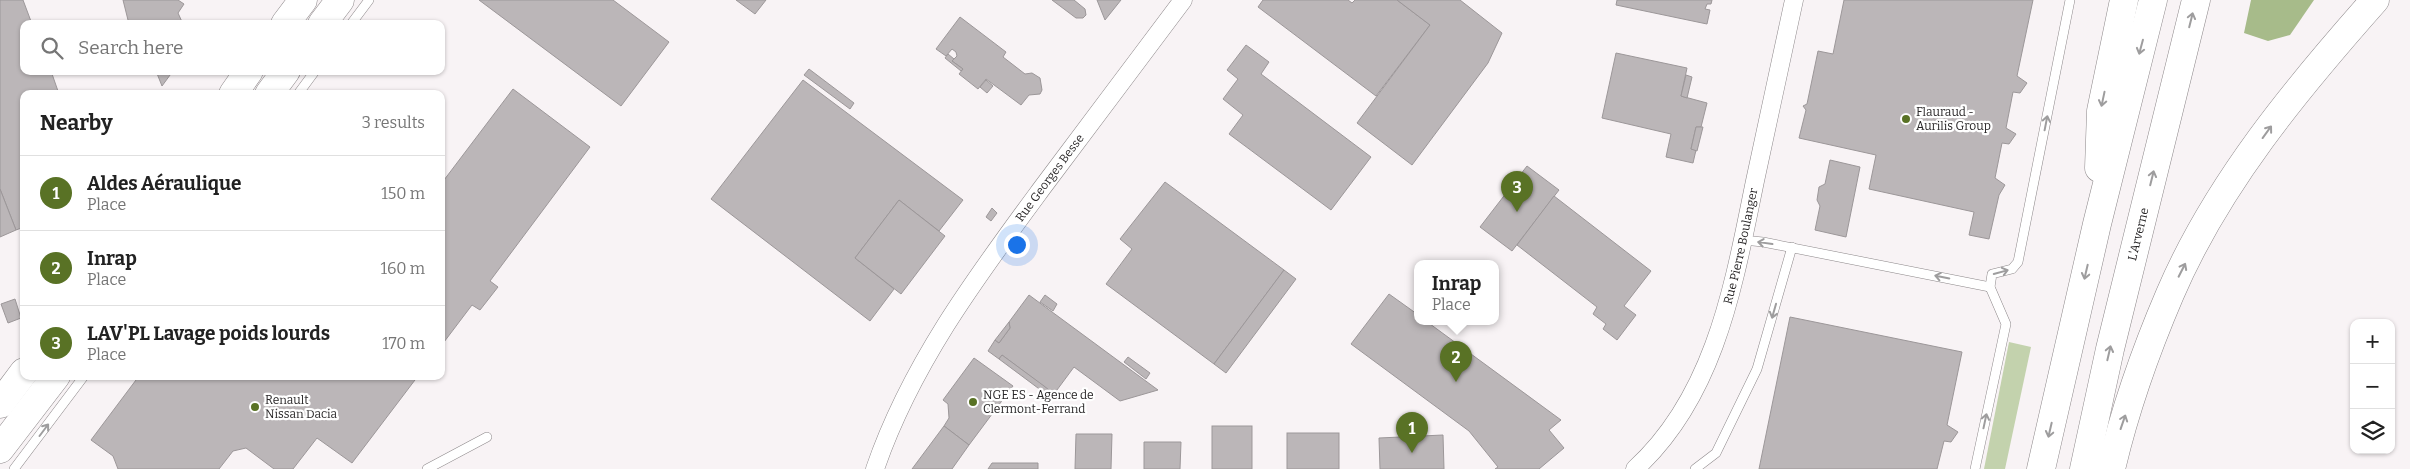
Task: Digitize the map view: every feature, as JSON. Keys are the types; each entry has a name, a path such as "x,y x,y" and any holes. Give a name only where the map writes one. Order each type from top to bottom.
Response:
{"main road":[{"path":"288,20 303,0"},
{"path":"325,20 340,0"},
{"path":"2097,224 2101,111 2124,0"},
{"path":"2041,469 2097,224 2153,0"},
{"name":"L'Arverne","path":"2084,469 2110,349 2196,0"},
{"path":"2111,469 2121,428 2170,293 2208,220 2264,135 2375,0"},
{"path":"236,90 246,75"},
{"path":"272,90 283,75"},
{"path":"0,404 20,377"},
{"path":"0,449 53,380"}],"street":[{"name":"Rue Georges Besse","path":"875,469 898,410 938,336 1016,224 1183,0"},
{"name":"Rue Pierre Boulanger","path":"1635,469 1664,439 1703,374 1719,338 1743,240 1794,0"}],"lane":[{"path":"354,20 369,0"},
{"path":"1975,469 2006,324 1990,287 1992,274 2012,269 2018,262 2070,0"},
{"path":"301,90 312,75"},
{"path":"1743,240 1792,247 1990,287"},
{"path":"1695,469 1716,453 1757,369 1792,247"},
{"path":"14,469 81,380"},
{"path":"428,469 487,437"}],"shaded area":[{"path":"2251,0 2314,0 2290,35 2268,41 2244,33"},
{"path":"2009,342 2031,347 2005,469 1984,469"}],"building":[{"path":"0,0 23,0 30,20 20,20 20,75 52,75 58,90 20,90 20,228 16,230 0,189"},
{"path":"123,0 178,0 184,4 178,13 181,20 128,20"},
{"path":"479,0 613,0 669,42 621,106"},
{"path":"736,0 766,0 755,14"},
{"path":"1052,0 1074,0 1085,9 1086,15 1083,18 1076,18"},
{"path":"1097,0 1121,0 1105,20"},
{"path":"1263,0 1348,0 1352,3 1355,0 1397,0 1430,25 1376,96 1258,7"},
{"path":"1397,0 1460,0 1502,33 1488,63 1412,165 1357,123 1430,25"},
{"path":"1617,0 1712,0 1711,4 1707,4 1705,9 1710,10 1707,24 1616,5"},
{"name":"Flauraud - Aurilis Group","path":"1844,0 2033,0 2017,76 2027,83 2020,93 2013,92 2006,128 2016,134 2009,144 2002,143 1995,178 2005,185 1999,195 1989,239 1969,235 1974,212 1869,189 1876,155 1799,138 1806,110 1803,106 1807,104 1818,51 1833,54"},
{"path":"960,17 1006,52 1003,57 1025,74 1032,73 1040,78 1042,90 1040,94 1029,95 1021,105 986,79 978,89 959,74 963,69 952,61 957,56 956,52 952,49 946,56 936,49"},
{"path":"1246,45 1269,62 1261,74 1371,157 1331,210 1229,134 1243,115 1223,99 1238,79 1227,70"},
{"path":"1616,53 1687,68 1681,96 1707,103 1701,127 1696,127 1691,149 1696,150 1693,163 1666,157 1671,134 1602,118"},
{"path":"948,54 954,59 952,61 963,69 961,71 945,58"},
{"path":"809,69 854,103 850,109 804,75"},
{"path":"158,75 170,75 162,86"},
{"path":"1686,75 1692,77 1687,98 1681,96"},
{"path":"803,80 963,200 939,231 899,200 855,258 894,289 870,321 711,199"},
{"path":"986,80 993,86 987,93 980,87"},
{"path":"513,89 590,147 490,281 498,287 480,310 472,305 445,341 445,179"},
{"path":"1696,127 1703,127 1697,151 1691,149"},
{"path":"1830,160 1860,167 1846,237 1815,230 1820,206 1817,200 1819,187 1825,184"},
{"path":"1527,166 1559,190 1512,251 1480,227"},
{"path":"1165,182 1284,270 1214,364 1106,284 1132,249 1120,239"},
{"path":"0,189 16,230 0,237"},
{"path":"1554,196 1651,271 1624,306 1636,315 1617,340 1603,329 1606,324 1593,314 1597,307 1517,245"},
{"path":"899,200 945,236 901,294 855,258"},
{"path":"992,208 997,213 991,221 986,217"},
{"path":"1284,270 1296,279 1226,373 1214,364"},
{"path":"1389,294 1414,312 1414,325 1431,325 1561,420 1549,430 1564,448 1539,469 1495,469 1498,467 1469,431 1351,344"},
{"path":"1029,295 1158,390 1120,401 1074,367 1054,394 1002,355 999,359 988,351 995,340 999,343 1010,328 1009,322"},
{"path":"1045,295 1057,304 1053,311 1040,302"},
{"path":"15,299 20,318 8,323 1,304"},
{"path":"1790,317 1962,352 1947,425 1958,432 1951,442 1944,441 1937,469 1759,469"},
{"path":"1009,322 1010,328 999,343 995,340"},
{"path":"1002,355 1054,394 1050,397 999,359"},
{"path":"1128,357 1150,373 1146,379 1124,362"},
{"name":"NGE ES - Agence de Clermont-Ferrand","path":"974,358 1013,386 969,445 944,426 949,418 948,404 943,400"},
{"name":"Renault Nissan Dacia","path":"136,380 415,380 352,463 317,438 293,469 274,469 246,448 233,451 219,469 118,469 113,456 91,440"},
{"name":"NGE ES - Agence de Clermont-Ferrand","path":"944,426 969,445 952,469 912,469"},
{"path":"1212,426 1252,426 1252,469 1212,469"},
{"path":"1287,433 1339,433 1339,469 1287,469"},
{"path":"1076,434 1112,434 1111,469 1075,469"},
{"path":"1443,435 1444,469 1380,469 1379,438"},
{"path":"1144,442 1181,442 1180,469 1144,469"},
{"path":"992,463 1038,463 1038,469 988,469"}],"place":[{"name":"Flauraud - Aurilis Group","path":"1906,119"},
{"name":"LAV'PL Lavage poids lourds","path":"1517,212"},
{"name":"Inrap","path":"1456,382"},
{"name":"NGE ES - Agence de Clermont-Ferrand","path":"973,402"},
{"name":"Renault Nissan Dacia","path":"255,407"},
{"name":"Aldes Aéraulique","path":"1412,453"}]}
